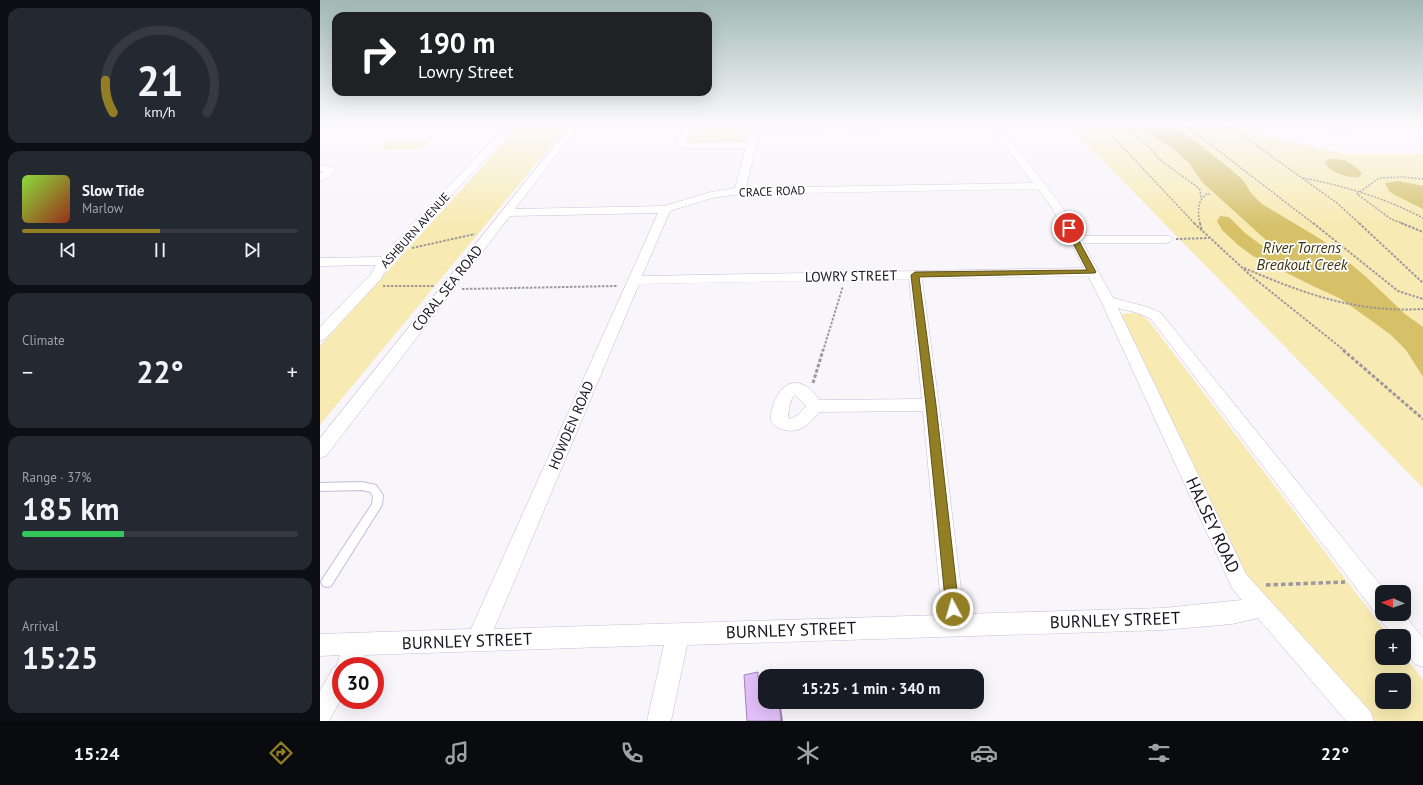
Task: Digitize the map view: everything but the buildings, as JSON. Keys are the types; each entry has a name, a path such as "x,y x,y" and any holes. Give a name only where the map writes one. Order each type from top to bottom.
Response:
{"street":[{"name":"ASHBURN AVENUE","path":"320,336 376,276 388,256 480,159"},
{"name":"CORAL SEA ROAD","path":"320,451 549,159"},
{"path":"740,191 748,159"},
{"name":"HALSEY ROAD","path":"1020,159 1057,207 1108,301 1240,582 1362,721"},
{"path":"320,168 330,169 330,172 326,176 320,178"},
{"name":"CRACE ROAD","path":"506,213 665,209 711,195 740,191 1041,186"},
{"name":"HOWDEN ROAD","path":"478,640 665,209"},
{"path":"1075,240 1166,239"},
{"path":"320,262 388,256"},
{"name":"LOWRY STREET","path":"633,283 847,276 1092,272"},
{"path":"915,275 931,405 954,625"},
{"path":"1108,301 1143,310 1156,316 1375,595"},
{"path":"815,406 804,420 794,425 785,425 779,420 783,398 787,392 794,390 802,391 815,406 931,405"},
{"name":"BURNLEY STREET","path":"320,645 1163,619 1232,613 1261,607"},
{"path":"1396,621 1423,656"},
{"path":"659,721 678,634"},
{"path":"352,657 359,644"},
{"path":"320,714 332,692"}],"lane":[{"path":"320,487 362,486 373,488 378,495 376,505 327,582"}],"path":[{"path":"1133,159 1202,232 1240,266 1378,379 1423,418"},
{"path":"1159,159 1200,190 1201,198 1198,206 1198,215 1202,232"},
{"path":"1230,159 1295,208 1398,291 1423,299"},
{"path":"1276,159 1343,208 1423,283"},
{"path":"1423,179 1403,177 1379,178 1357,194 1392,219 1423,232"},
{"path":"1303,178 1360,191 1396,204 1423,218"},
{"path":"1201,198 1208,193 1211,196"},
{"path":"388,256 493,230"},
{"path":"1166,239 1209,238"},
{"path":"1240,266 1290,288 1342,303 1380,309 1423,309"},
{"path":"802,391 814,382 847,276"},
{"path":"366,286 447,288 633,283"},
{"path":"1243,585 1365,582"}],"shaded area":[{"path":"490,159 540,159 320,425 320,346"},
{"path":"1101,159 1423,159 1423,488"},
{"path":"1133,313 1139,314 1148,320 1375,618 1375,621 1378,621 1384,629 1375,629 1375,665 1411,664 1423,680 1423,721 1372,721 1247,580 1117,315"}],"water":[{"name":"River Torrens Breakout Creek","path":"1184,159 1217,159 1243,180 1251,193 1262,204 1322,240 1365,276 1405,314 1423,327 1423,377 1406,350 1391,335 1341,299 1253,256 1238,245 1222,230 1217,221 1220,216 1229,217 1245,233 1272,253 1278,252 1202,182"},
{"path":"1329,159 1339,159 1347,162 1355,166 1362,173 1359,177 1350,177 1335,172 1327,166 1325,162"},
{"path":"1398,181 1423,186 1423,209 1389,191 1385,183"}],"route":[{"path":"953,609 931,405 915,275 1092,272 1069,228"}]}
